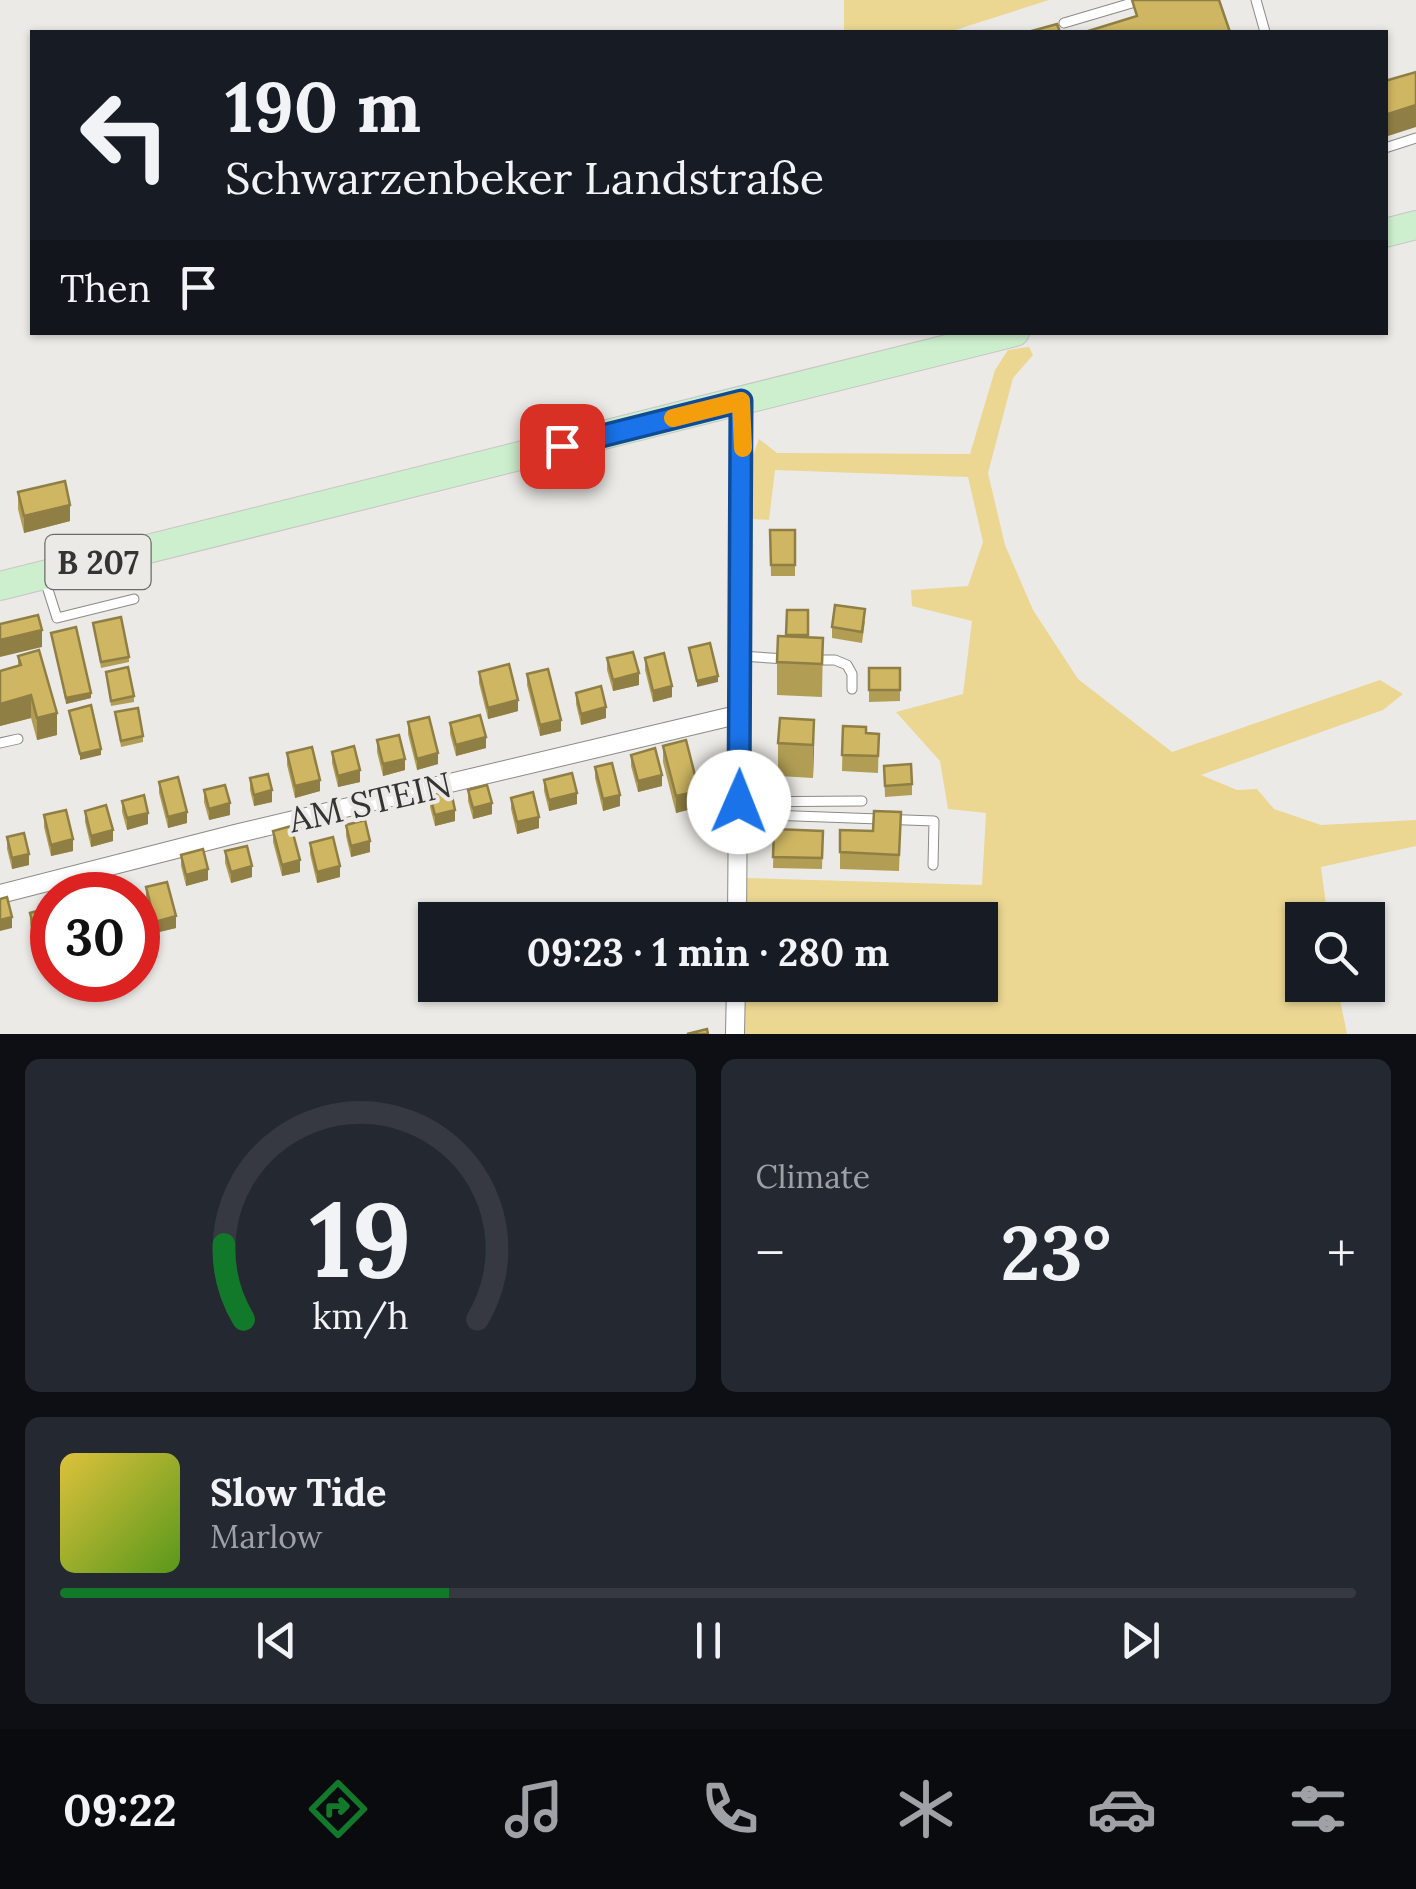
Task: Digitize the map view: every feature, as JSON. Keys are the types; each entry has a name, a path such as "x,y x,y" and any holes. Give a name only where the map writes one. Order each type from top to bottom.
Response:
{"main road":[{"path":"1388,233 1416,225"},
{"name":"B 207","path":"0,586 1003,335"}],"street":[{"path":"737,902 741,401"},
{"name":"AM STEIN","path":"0,894 741,714"},
{"path":"735,1034 736,1002"}],"lane":[{"path":"1064,23 1142,0"},
{"path":"1256,0 1264,30"},
{"path":"1388,147 1416,138"},
{"path":"43,575 57,618 134,599"},
{"path":"741,656 835,660 852,674 852,690"},
{"path":"0,743 18,738"},
{"path":"739,808 862,800"},
{"path":"739,808 934,821 933,865"}],"shaded area":[{"path":"844,0 1049,0 955,30 844,30"},
{"path":"1029,347 1033,355 1013,378 988,473 1005,545 1033,610 1078,679 1172,752 1380,680 1403,694 1383,710 1201,775 1237,790 1257,789 1274,809 1321,825 1416,820 1416,846 1321,867 1326,902 1285,902 1285,1002 1340,1002 1347,1034 741,1034 742,1002 998,1002 998,902 744,902 745,878 982,885 986,813 948,809 940,761 896,712 963,694 972,621 912,606 911,590 968,586 983,542 968,477 775,470 769,520 751,519 748,469 759,439 777,453 970,454 995,370 1008,350"}],"building":[{"path":"1132,0 1219,0 1229,30 1092,30 1137,16"},
{"path":"1057,24 1059,30 1035,30"},
{"path":"1416,72 1416,105 1388,114 1388,80"},
{"path":"65,481 70,505 24,516 18,492"},
{"path":"770,530 795,530 795,565 771,565"},
{"path":"835,605 865,609 862,632 832,627"},
{"path":"787,610 808,610 808,635 786,635"},
{"path":"38,615 42,630 0,640 0,624"},
{"path":"121,617 129,657 101,662 93,623"},
{"path":"76,627 91,693 66,698 51,633"},
{"path":"778,636 823,638 822,664 777,662"},
{"path":"710,643 718,676 697,681 689,648"},
{"path":"39,650 57,713 37,718 31,695 0,704 0,671 21,665 18,656"},
{"path":"633,652 639,673 613,680 607,658"},
{"path":"664,653 672,686 653,691 645,658"},
{"path":"509,664 518,700 488,708 479,672"},
{"path":"128,667 134,696 111,701 106,672"},
{"path":"869,668 900,668 900,690 869,690"},
{"path":"548,669 561,720 540,725 527,674"},
{"path":"601,686 606,707 581,714 576,693"},
{"path":"91,705 101,749 80,754 69,711"},
{"path":"138,708 143,736 121,741 115,712"},
{"path":"480,715 486,737 456,745 450,723"},
{"path":"429,717 438,753 417,759 408,722"},
{"path":"780,718 814,720 813,745 778,743"},
{"path":"843,726 866,727 866,733 879,734 878,756 842,755"},
{"path":"399,735 405,759 383,764 377,740"},
{"path":"686,740 699,791 676,796 663,746"},
{"path":"354,746 360,770 338,776 332,752"},
{"path":"312,747 320,780 295,786 287,753"},
{"path":"655,748 662,775 638,781 631,755"},
{"path":"612,763 620,795 603,799 595,767"},
{"path":"911,764 912,784 885,786 884,766"},
{"path":"572,773 577,793 549,800 544,780"},
{"path":"268,774 272,790 254,795 250,778"},
{"path":"178,777 187,812 168,817 159,782"},
{"path":"225,785 230,803 209,809 204,790"},
{"path":"487,785 492,803 473,808 468,790"},
{"path":"451,791 455,810 435,815 430,796"},
{"path":"533,792 539,817 517,822 511,798"},
{"path":"144,795 148,813 127,818 122,801"},
{"path":"106,805 113,830 91,836 85,811"},
{"path":"66,810 73,839 51,845 44,815"},
{"path":"874,811 901,812 899,855 840,852 840,830 873,831"},
{"path":"365,820 370,841 351,846 346,825"},
{"path":"291,826 300,860 282,865 273,831"},
{"path":"774,829 823,831 822,858 773,857"},
{"path":"24,833 29,854 12,858 7,837"},
{"path":"333,837 340,866 317,872 310,843"},
{"path":"247,846 252,866 231,872 225,851"},
{"path":"203,849 208,869 186,875 181,855"},
{"path":"167,882 176,916 160,921 160,884"},
{"path":"7,897 12,917 0,920 0,899"}],"slow traffic":[{"path":"673,418 741,401 743,448"}],"route":[{"path":"562,446 741,401 739,802"}]}
